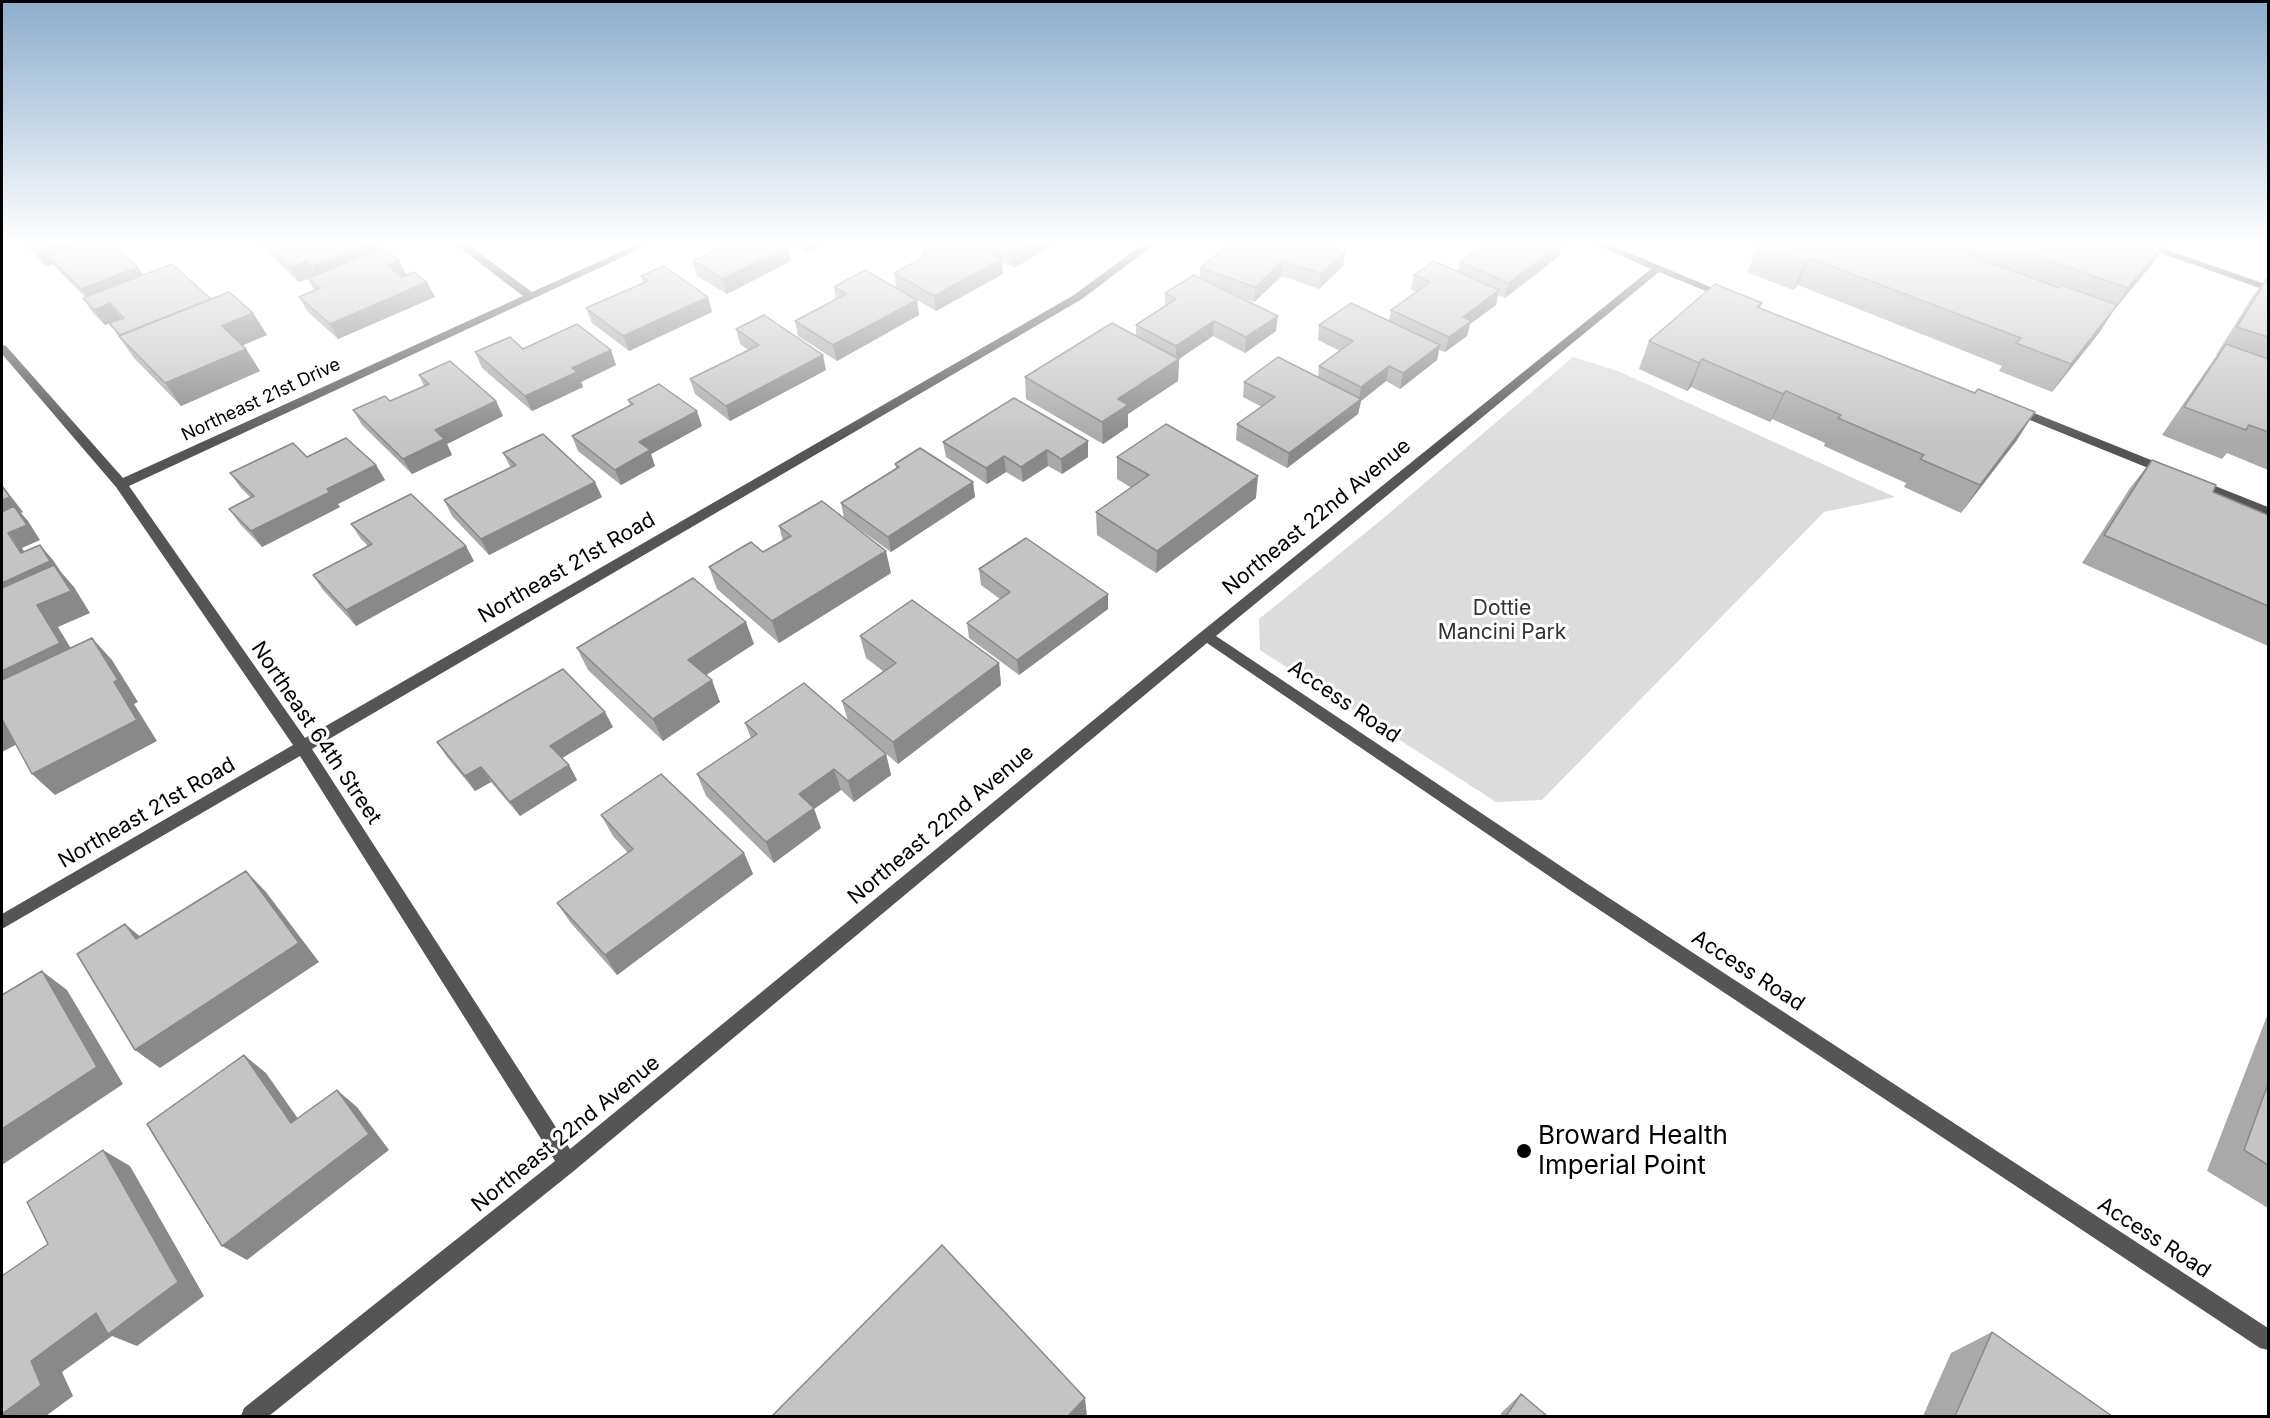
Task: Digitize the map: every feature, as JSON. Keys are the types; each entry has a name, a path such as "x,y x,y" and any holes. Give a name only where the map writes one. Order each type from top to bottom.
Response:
{"street":[{"name":"Northeast 21st Drive","path":"121,484 499,310"},
{"name":"Northeast 21st Road","path":"2,922 1055,310"},
{"name":"Northeast 22nd Avenue","path":"252,1416 568,1163 1206,636 1606,310"},
{"name":"Northeast 64th Street","path":"2,348 121,484 302,746 568,1163"},
{"path":"1999,404 2268,512"},
{"name":"Access Road","path":"1206,636 1577,886 2268,1340"}],"green space":[{"name":"Dottie Mancini Park","path":"1573,357 1618,371 1895,497 1824,512 1542,800 1496,802 1260,650 1259,619 1380,521"}],"building":[{"path":"117,310 183,310 120,335 109,323 124,318"},
{"path":"184,310 250,310 253,313 222,326 246,349 165,383 119,336"},
{"path":"314,310 362,310 330,324"},
{"path":"589,310 679,310 623,336"},
{"path":"815,310 898,310 833,345 795,321"},
{"path":"1159,310 1266,310 1278,316 1246,337 1214,321 1176,346 1136,325"},
{"path":"1341,310 1366,310 1440,345 1403,373 1389,366 1361,387 1319,366 1353,341 1319,325"},
{"path":"1391,310 1472,310 1463,317 1471,321 1449,337"},
{"path":"1685,310 1765,310 1975,393 1978,389 2035,412 1980,485 1920,459 1924,455 1838,418 1841,415 1786,391 1783,394 1702,359 1699,363 1649,341"},
{"path":"1948,310 2113,310 2071,364 2016,343 2021,338"},
{"path":"2247,310 2268,310 2268,337 2237,327"},
{"path":"764,315 823,355 726,406 690,379 759,345 736,329"},
{"path":"1112,323 1179,359 1118,399 1128,405 1102,422 1025,377"},
{"path":"577,324 611,350 572,368 577,372 525,396 475,352 510,337 523,349"},
{"path":"2226,344 2268,359 2268,432 2249,425 2246,430 2184,407"},
{"path":"1278,357 1361,399 1289,453 1237,424 1275,397 1244,382"},
{"path":"450,361 496,401 435,430 444,439 403,459 353,410 385,396 390,401 429,384 419,375"},
{"path":"659,384 697,411 639,442 650,450 615,470 572,436 633,404 628,400"},
{"path":"1014,398 1088,441 1061,459 1047,450 1021,467 1004,456 986,468 943,442"},
{"path":"1166,424 1258,476 1157,551 1096,512 1149,475 1117,457"},
{"path":"543,434 595,482 481,539 444,500 516,465 503,453"},
{"path":"346,438 376,465 327,489 330,492 251,531 229,509 254,496 230,473 293,443 307,457"},
{"path":"920,448 973,482 888,537 841,503 899,467 895,464"},
{"path":"2152,460 2216,485 2213,492 2268,515 2268,606 2104,535"},
{"path":"2,486 10,497 2,500"},
{"path":"411,494 466,546 346,610 313,575 372,544 351,524"},
{"path":"822,501 886,551 772,621 709,567 751,542 763,552 791,536 779,526"},
{"path":"14,506 27,525 8,533 21,553 40,545 50,561 2,583 2,512"},
{"path":"1026,538 1108,594 1017,660 967,623 1010,592 979,569"},
{"path":"54,565 71,591 37,605 60,643 2,671 2,588"},
{"path":"693,578 746,622 688,660 712,680 653,719 577,648"},
{"path":"912,600 999,663 893,742 842,701 896,663 860,636"},
{"path":"92,638 118,680 114,682 137,720 32,774 2,719 2,680"},
{"path":"563,669 605,712 550,746 569,765 510,802 481,767 465,776 437,742"},
{"path":"804,683 886,754 848,781 834,769 799,794 814,808 766,842 697,774 757,734 745,723"},
{"path":"661,774 744,853 605,955 557,903 633,849 601,815"},
{"path":"246,871 299,943 135,1050 77,954 125,924 136,939"},
{"path":"42,971 97,1067 2,1129 2,995"},
{"path":"244,1055 291,1123 337,1090 369,1134 222,1246 147,1124"},
{"path":"2268,1084 2268,1165 2244,1150"},
{"path":"103,1150 178,1282 108,1334 96,1313 31,1361 41,1385 2,1414 2,1276 48,1244 27,1202"},
{"path":"942,1245 1085,1398 1068,1416 772,1416"},
{"path":"1992,1332 2112,1416 1955,1416"},
{"path":"1521,1394 1547,1416 1506,1416"}],"place":[{"name":"Broward Health Imperial Point","path":"1524,1151"}]}
